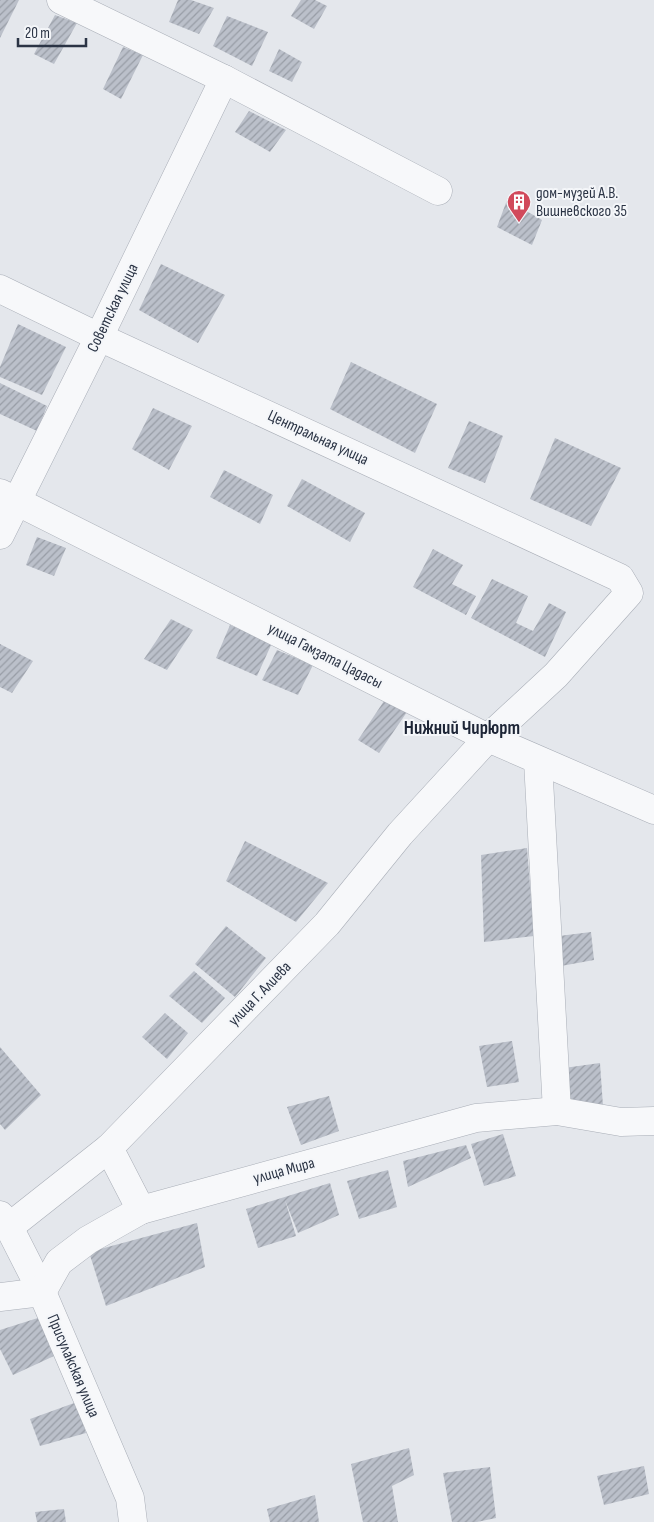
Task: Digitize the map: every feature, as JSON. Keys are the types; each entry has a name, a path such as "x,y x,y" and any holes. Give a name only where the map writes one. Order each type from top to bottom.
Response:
{"street":[{"path":"61,0 224,79 438,191"},
{"name":"Советская улица","path":"0,535 8,497 99,337 224,79"},
{"name":"Центральная улица","path":"0,289 99,337 620,578 629,593"},
{"name":"улица Гамзата Цадасы","path":"8,497 488,738 654,810"},
{"name":"улица Г. Алиева","path":"4,1221 109,1148 327,924 400,834 488,738 556,675 629,593"},
{"path":"538,761 557,1110"},
{"name":"улица Мира","path":"42,1292 59,1262 88,1240 141,1210 476,1118 557,1110 621,1122 654,1120"},
{"path":"109,1148 141,1210"},
{"name":"Присулакская улица","path":"4,1221 42,1292 130,1498 133,1522"},
{"path":"0,1297 42,1292"}],"building":[{"path":"0,0 19,0 0,38"},
{"path":"178,0 191,0 214,8 199,34 169,22"},
{"path":"301,0 315,0 327,6 314,29 291,16"},
{"path":"55,15 77,23 54,64 34,54"},
{"path":"227,16 268,32 252,66 213,46"},
{"path":"123,47 143,55 121,99 103,89"},
{"path":"279,49 302,62 292,82 269,71"},
{"path":"249,111 286,130 270,152 235,132"},
{"name":"дом-музей А.В. Вишневского 35","path":"507,200 542,220 532,245 497,227"},
{"path":"161,264 225,295 198,343 139,310"},
{"path":"18,324 66,347 42,395 0,377 0,367"},
{"path":"351,362 437,404 415,453 330,409"},
{"path":"0,383 47,406 37,431 0,414"},
{"path":"153,408 192,426 169,470 132,449"},
{"path":"469,421 503,436 485,483 448,468"},
{"path":"555,438 621,468 591,526 530,499"},
{"path":"224,470 273,495 260,524 210,497"},
{"path":"302,479 365,513 350,542 287,506"},
{"path":"37,537 66,548 54,576 26,565"},
{"path":"433,549 463,565 452,584 476,596 466,615 413,587"},
{"path":"492,579 528,596 516,623 533,631 549,603 566,612 545,657 471,618"},
{"path":"171,619 193,630 167,670 144,659"},
{"path":"230,625 272,643 257,676 216,658"},
{"path":"0,644 33,661 12,693 0,687"},
{"path":"277,650 313,665 298,695 262,680"},
{"path":"384,701 407,712 379,753 358,740"},
{"path":"245,841 328,883 296,922 226,881"},
{"path":"527,848 534,936 484,942 481,855"},
{"path":"226,926 266,958 235,997 195,964"},
{"path":"591,932 594,960 561,966 559,936"},
{"path":"194,971 225,998 202,1023 169,996"},
{"path":"165,1013 188,1033 167,1059 142,1037"},
{"path":"512,1041 519,1082 487,1087 479,1046"},
{"path":"0,1047 41,1095 5,1130 0,1124"},
{"path":"600,1063 603,1106 569,1108 564,1068"},
{"path":"329,1096 339,1131 301,1145 287,1107"},
{"path":"503,1134 516,1176 484,1186 471,1144"},
{"path":"466,1145 471,1158 408,1187 403,1161"},
{"path":"388,1170 397,1207 359,1219 347,1181"},
{"path":"330,1183 339,1215 298,1233 285,1200 296,1236 258,1248 246,1209"},
{"path":"197,1223 205,1267 106,1306 89,1252"},
{"path":"41,1317 54,1356 13,1375 0,1349 0,1330"},
{"path":"77,1402 86,1433 40,1446 30,1419"},
{"path":"409,1448 414,1475 392,1486 398,1522 363,1522 351,1464"},
{"path":"644,1466 649,1494 604,1505 597,1476"},
{"path":"490,1467 496,1518 477,1522 452,1522 443,1473"},
{"path":"315,1495 319,1522 270,1522 267,1509"},
{"path":"64,1509 66,1522 37,1522 35,1512"}],"place":[{"name":"дом-музей А.В. Вишневского 35","path":"519,223"}],"district":[{"name":"Нижний Чирюрт","path":"462,728"}]}
